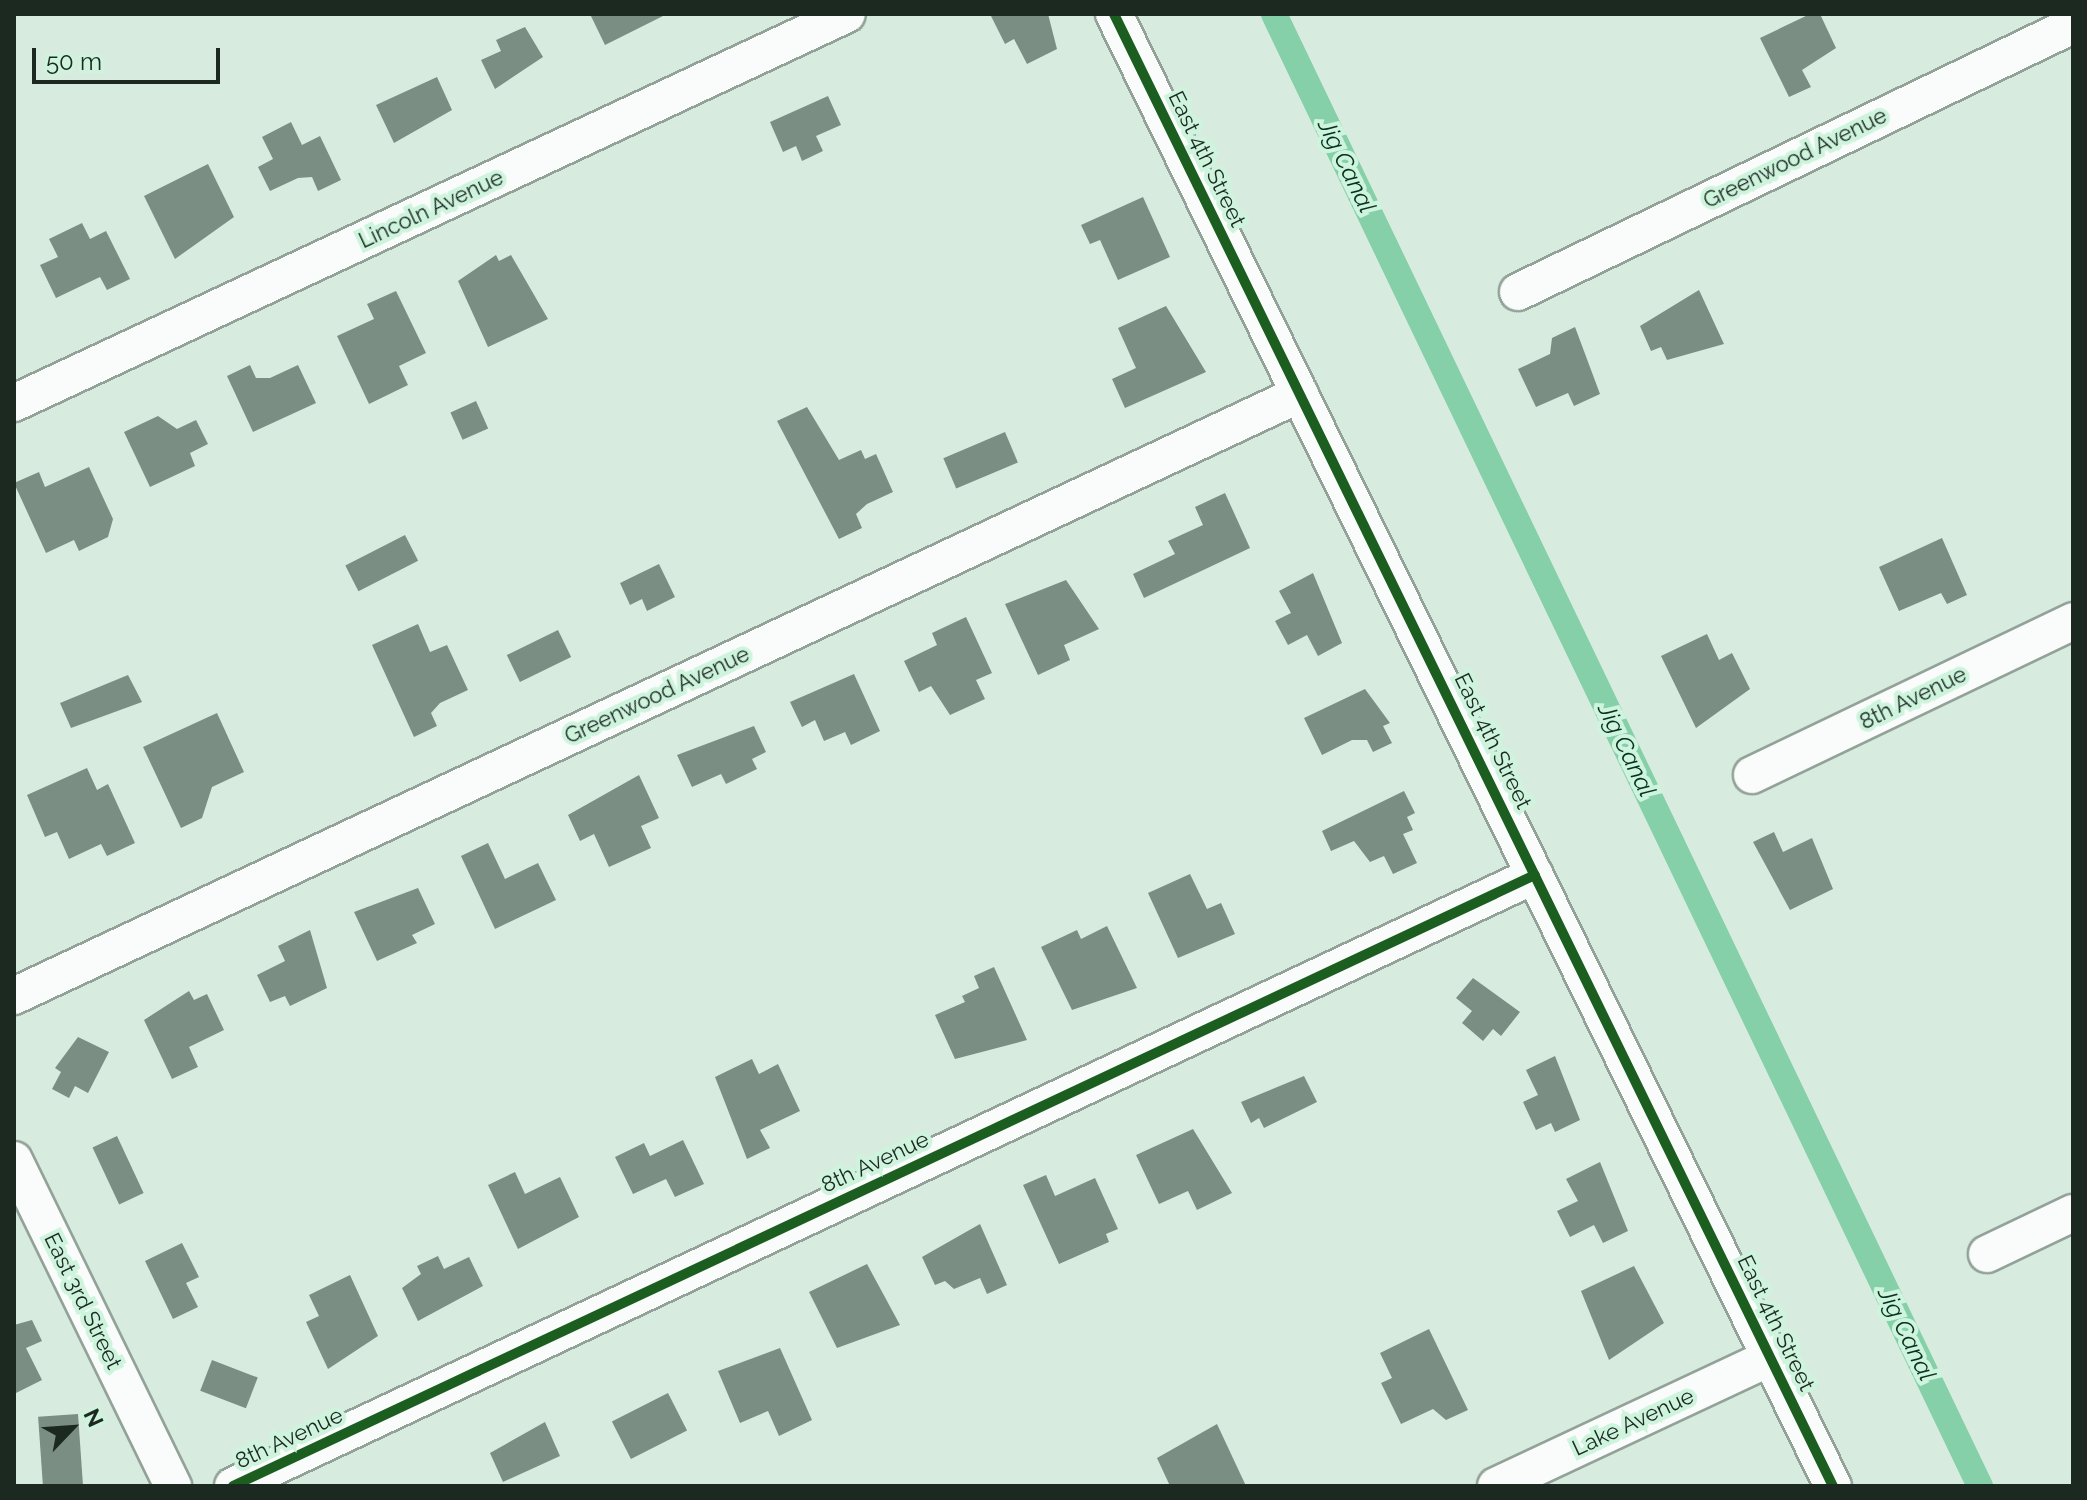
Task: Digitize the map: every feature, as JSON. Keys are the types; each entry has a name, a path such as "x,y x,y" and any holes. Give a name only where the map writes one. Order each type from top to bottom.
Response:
{"street":[{"name":"Lincoln Avenue","path":"14,403 847,14"},
{"name":"East 4th Street","path":"1114,14 1833,1486"},
{"name":"Greenwood Avenue","path":"1518,292 2073,25"},
{"name":"Greenwood Avenue","path":"14,996 1300,394"},
{"name":"8th Avenue","path":"1752,775 2073,621"},
{"name":"8th Avenue","path":"233,1486 1535,875"},
{"name":"East 3rd Street","path":"14,1160 173,1486"},
{"path":"1987,1254 2073,1213"},
{"name":"Lake Avenue","path":"1496,1486 1771,1357"}],"building":[{"path":"590,14 667,14 605,45"},
{"path":"990,14 1048,14 1057,49 1027,64 1014,39 1005,44"},
{"path":"1810,14 1820,14 1836,48 1802,70 1811,87 1789,97 1760,38"},
{"path":"525,27 543,57 495,89 481,60 501,51 496,40"},
{"path":"437,77 452,110 394,143 376,105"},
{"path":"828,96 841,125 816,136 823,151 802,161 796,146 783,152 770,122"},
{"path":"291,122 302,145 320,136 341,180 318,191 312,177 298,178 270,191 258,167 273,159 262,137"},
{"path":"208,164 234,217 175,259 144,196"},
{"path":"1143,197 1170,257 1118,280 1100,240 1090,244 1081,225"},
{"path":"82,223 90,239 106,231 130,279 107,290 100,277 56,298 40,265 58,257 49,239"},
{"path":"496,255 499,261 511,255 548,319 488,347 458,281"},
{"path":"1699,290 1724,344 1667,360 1661,347 1651,351 1640,326"},
{"path":"396,291 426,353 399,366 408,385 369,404 337,336 374,319 367,304"},
{"path":"1166,306 1206,372 1125,408 1112,379 1136,368 1118,328"},
{"path":"1575,327 1600,394 1574,406 1568,393 1536,407 1518,369 1550,354 1552,338"},
{"path":"250,365 256,378 270,378 298,365 316,403 253,432 227,376"},
{"path":"476,401 488,428 463,440 450,412"},
{"path":"807,407 839,460 861,450 865,459 876,454 893,492 867,504 856,514 862,528 839,539 777,421"},
{"path":"158,416 177,429 196,420 208,444 190,453 195,466 150,487 124,432"},
{"path":"1005,432 1018,462 956,489 943,458"},
{"path":"89,467 113,519 108,537 79,551 74,540 46,553 14,483 39,472 45,487"},
{"path":"1225,493 1250,548 1144,598 1133,574 1175,554 1168,541 1203,525 1195,507"},
{"path":"405,535 418,561 358,591 345,565"},
{"path":"1942,538 1967,595 1947,604 1941,593 1899,611 1879,567"},
{"path":"659,564 675,597 647,611 642,599 630,605 620,583"},
{"path":"1313,573 1342,643 1318,656 1307,635 1288,645 1275,621 1291,613 1279,591"},
{"path":"1066,580 1099,629 1064,645 1070,660 1038,675 1005,604"},
{"path":"966,617 992,673 976,680 985,699 950,715 931,686 919,692 904,661 937,645 932,633"},
{"path":"418,624 430,652 447,645 468,690 440,703 431,713 437,726 414,737 372,645"},
{"path":"558,630 571,657 520,682 507,655"},
{"path":"1707,634 1719,660 1732,653 1750,689 1696,728 1661,656"},
{"path":"854,674 880,731 851,745 845,732 824,741 815,720 802,727 790,702"},
{"path":"128,675 142,702 71,728 60,703"},
{"path":"1365,689 1390,723 1383,726 1392,743 1373,752 1367,740 1352,740 1322,755 1304,718"},
{"path":"217,713 244,772 212,787 202,818 181,828 143,747"},
{"path":"754,726 766,752 752,759 757,769 726,784 721,774 692,787 677,755"},
{"path":"87,768 97,790 108,784 135,843 107,856 101,844 69,859 57,832 45,837 27,795"},
{"path":"639,775 659,818 641,826 651,848 609,867 594,834 580,841 568,815"},
{"path":"1404,791 1415,813 1407,817 1413,830 1403,834 1417,863 1393,874 1384,856 1370,862 1354,841 1331,851 1322,831"},
{"path":"1774,832 1783,852 1812,838 1833,889 1790,910 1753,842"},
{"path":"488,843 505,879 538,863 556,900 495,929 461,856"},
{"path":"1190,874 1207,909 1221,903 1235,934 1178,958 1148,893"},
{"path":"418,888 435,924 412,935 417,943 377,961 354,912"},
{"path":"1107,926 1137,988 1072,1010 1041,947 1077,930 1081,939"},
{"path":"310,930 327,988 290,1006 285,996 270,1002 257,975 285,961 278,946"},
{"path":"994,967 1027,1040 955,1059 935,1015 965,1002 962,996 979,988 974,976"},
{"path":"1473,978 1520,1012 1501,1036 1493,1029 1483,1041 1462,1023 1472,1011 1456,998"},
{"path":"189,991 194,1000 207,994 224,1030 189,1047 198,1067 172,1079 144,1020"},
{"path":"78,1037 109,1052 88,1093 75,1086 69,1098 52,1089 61,1072 55,1068"},
{"path":"1555,1056 1580,1120 1555,1132 1551,1123 1536,1130 1523,1102 1538,1095 1526,1070"},
{"path":"752,1059 759,1074 778,1064 800,1111 760,1130 770,1148 747,1159 715,1077"},
{"path":"1304,1076 1317,1102 1264,1128 1259,1118 1251,1123 1241,1102"},
{"path":"1193,1129 1232,1193 1197,1210 1188,1191 1159,1204 1136,1155"},
{"path":"117,1136 144,1193 119,1205 93,1147"},
{"path":"683,1140 704,1184 675,1197 666,1179 633,1194 615,1157 644,1143 650,1156"},
{"path":"1600,1162 1628,1231 1603,1243 1594,1225 1570,1237 1557,1211 1578,1201 1566,1179"},
{"path":"515,1172 525,1194 560,1177 579,1217 518,1249 488,1185"},
{"path":"1046,1175 1055,1196 1095,1178 1118,1229 1106,1234 1109,1242 1059,1264 1023,1185"},
{"path":"980,1224 1007,1285 987,1294 980,1278 954,1289 945,1281 935,1285 922,1257"},
{"path":"182,1243 199,1277 186,1283 198,1307 173,1319 145,1261"},
{"path":"438,1256 444,1269 469,1257 483,1286 418,1321 402,1288 421,1274 417,1266"},
{"path":"867,1264 900,1325 837,1348 809,1292"},
{"path":"1634,1266 1664,1323 1609,1360 1581,1291"},
{"path":"350,1275 378,1336 328,1369 306,1322 319,1316 309,1295"},
{"path":"32,1320 42,1341 26,1348 42,1380 14,1394 14,1325"},
{"path":"1429,1329 1468,1410 1446,1420 1433,1409 1401,1424 1381,1383 1392,1378 1380,1353"},
{"path":"780,1348 812,1420 779,1436 768,1411 740,1423 718,1371"},
{"path":"212,1360 258,1378 246,1408 200,1391"},
{"path":"668,1393 687,1430 631,1459 612,1422"},
{"path":"78,1414 83,1486 43,1486 38,1417"},
{"path":"545,1422 560,1456 503,1482 490,1453"},
{"path":"1217,1424 1246,1486 1170,1486 1157,1458"}],"waterway":[{"name":"Jig Canal","path":"1274,14 1980,1486"}],"cycle path":[{"path":"1114,14 1833,1486"},
{"path":"233,1486 1535,875"}]}
